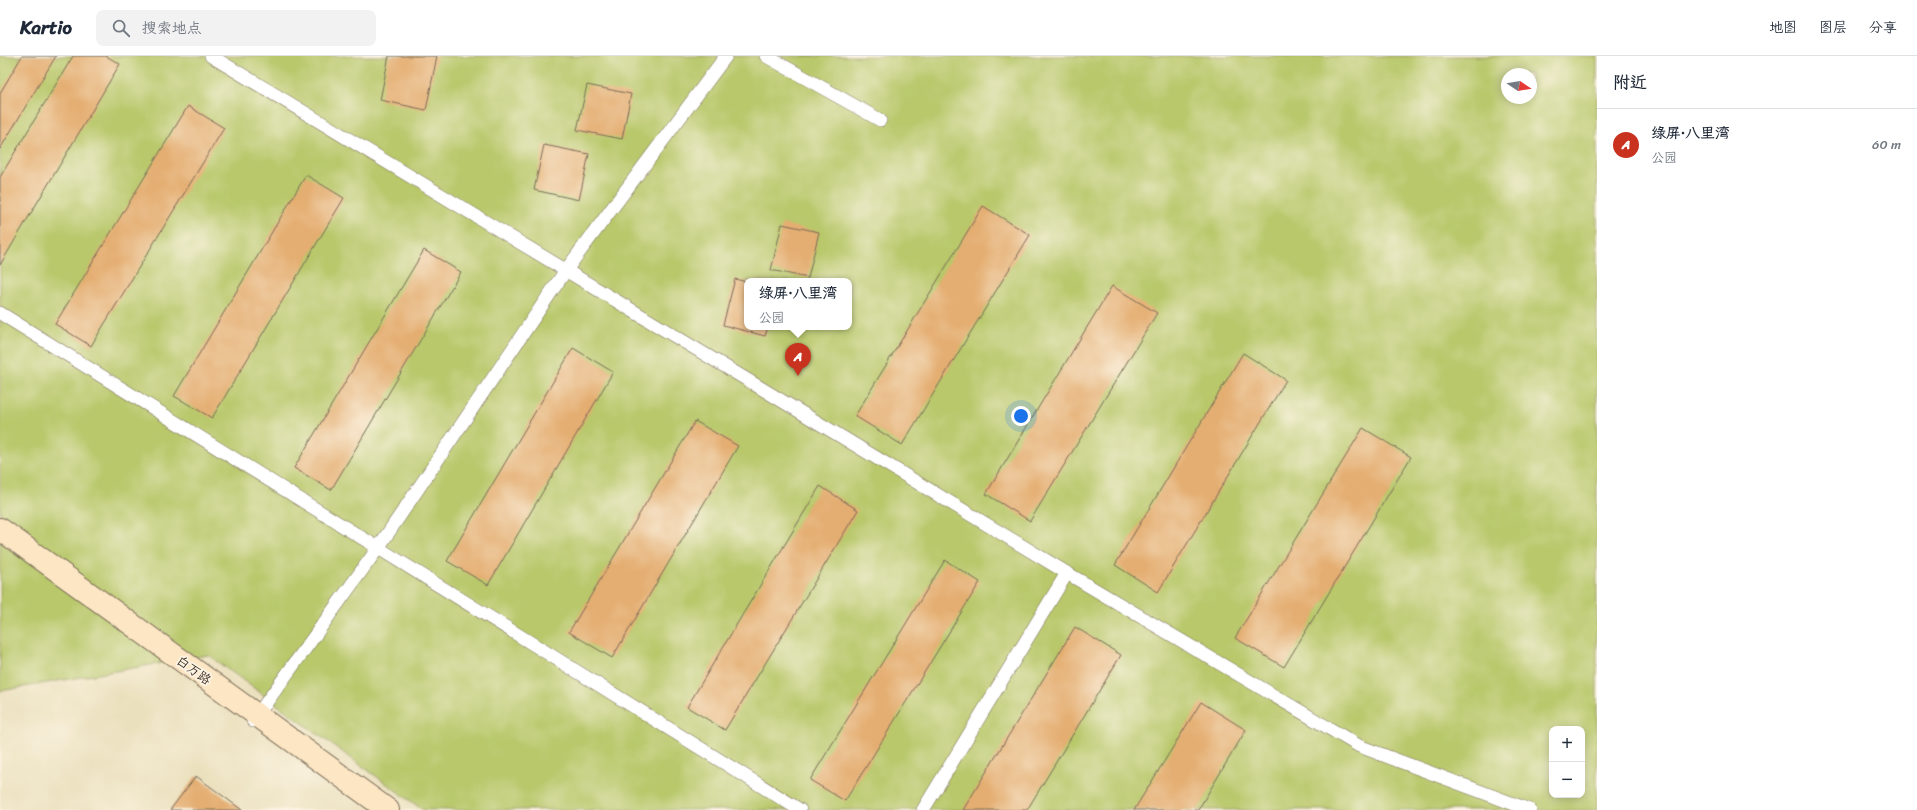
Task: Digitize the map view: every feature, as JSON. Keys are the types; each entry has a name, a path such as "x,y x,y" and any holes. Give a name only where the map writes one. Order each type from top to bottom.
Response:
{"main road":[{"name":"白万路","path":"0,529 374,810"},
{"name":"白万路","path":"0,541 254,719 388,810"}],"lane":[{"path":"211,56 1067,573 1359,746 1530,810"},
{"path":"254,719 378,548 566,270 726,56"},
{"path":"766,56 880,120"},
{"path":"0,313 800,810"},
{"path":"923,810 1067,573"}],"green space":[{"path":"0,56 1597,56 1597,810 423,810 208,655 0,691"}],"building":[{"path":"22,56 56,56 0,149 0,93"},
{"path":"73,56 106,56 120,64 0,265 0,177"},
{"path":"389,56 437,56 426,110 380,100"},
{"path":"587,85 631,94 622,139 577,130"},
{"path":"188,106 224,128 91,346 55,324"},
{"path":"544,145 589,154 579,200 534,190"},
{"path":"306,175 344,198 212,418 174,396"},
{"path":"983,206 1030,235 902,445 855,416"},
{"path":"782,224 819,232 808,278 771,270"},
{"path":"424,250 461,272 331,490 294,468"},
{"path":"735,279 744,281 744,330 767,330 765,336 723,325"},
{"path":"1112,286 1157,313 1030,521 986,494"},
{"path":"573,348 613,372 488,585 447,561"},
{"path":"1243,353 1286,380 1158,592 1115,565"},
{"path":"695,421 738,446 612,658 569,632"},
{"path":"1363,428 1411,457 1284,667 1235,638"},
{"path":"820,486 858,510 725,730 687,707"},
{"path":"945,560 980,582 845,801 810,780"},
{"path":"1075,627 1121,655 1027,810 963,810"},
{"path":"1201,702 1246,730 1198,810 1134,810"},
{"path":"196,776 242,810 170,810"}],"place":[{"name":"绿屏·八里湾","path":"798,376"}]}
